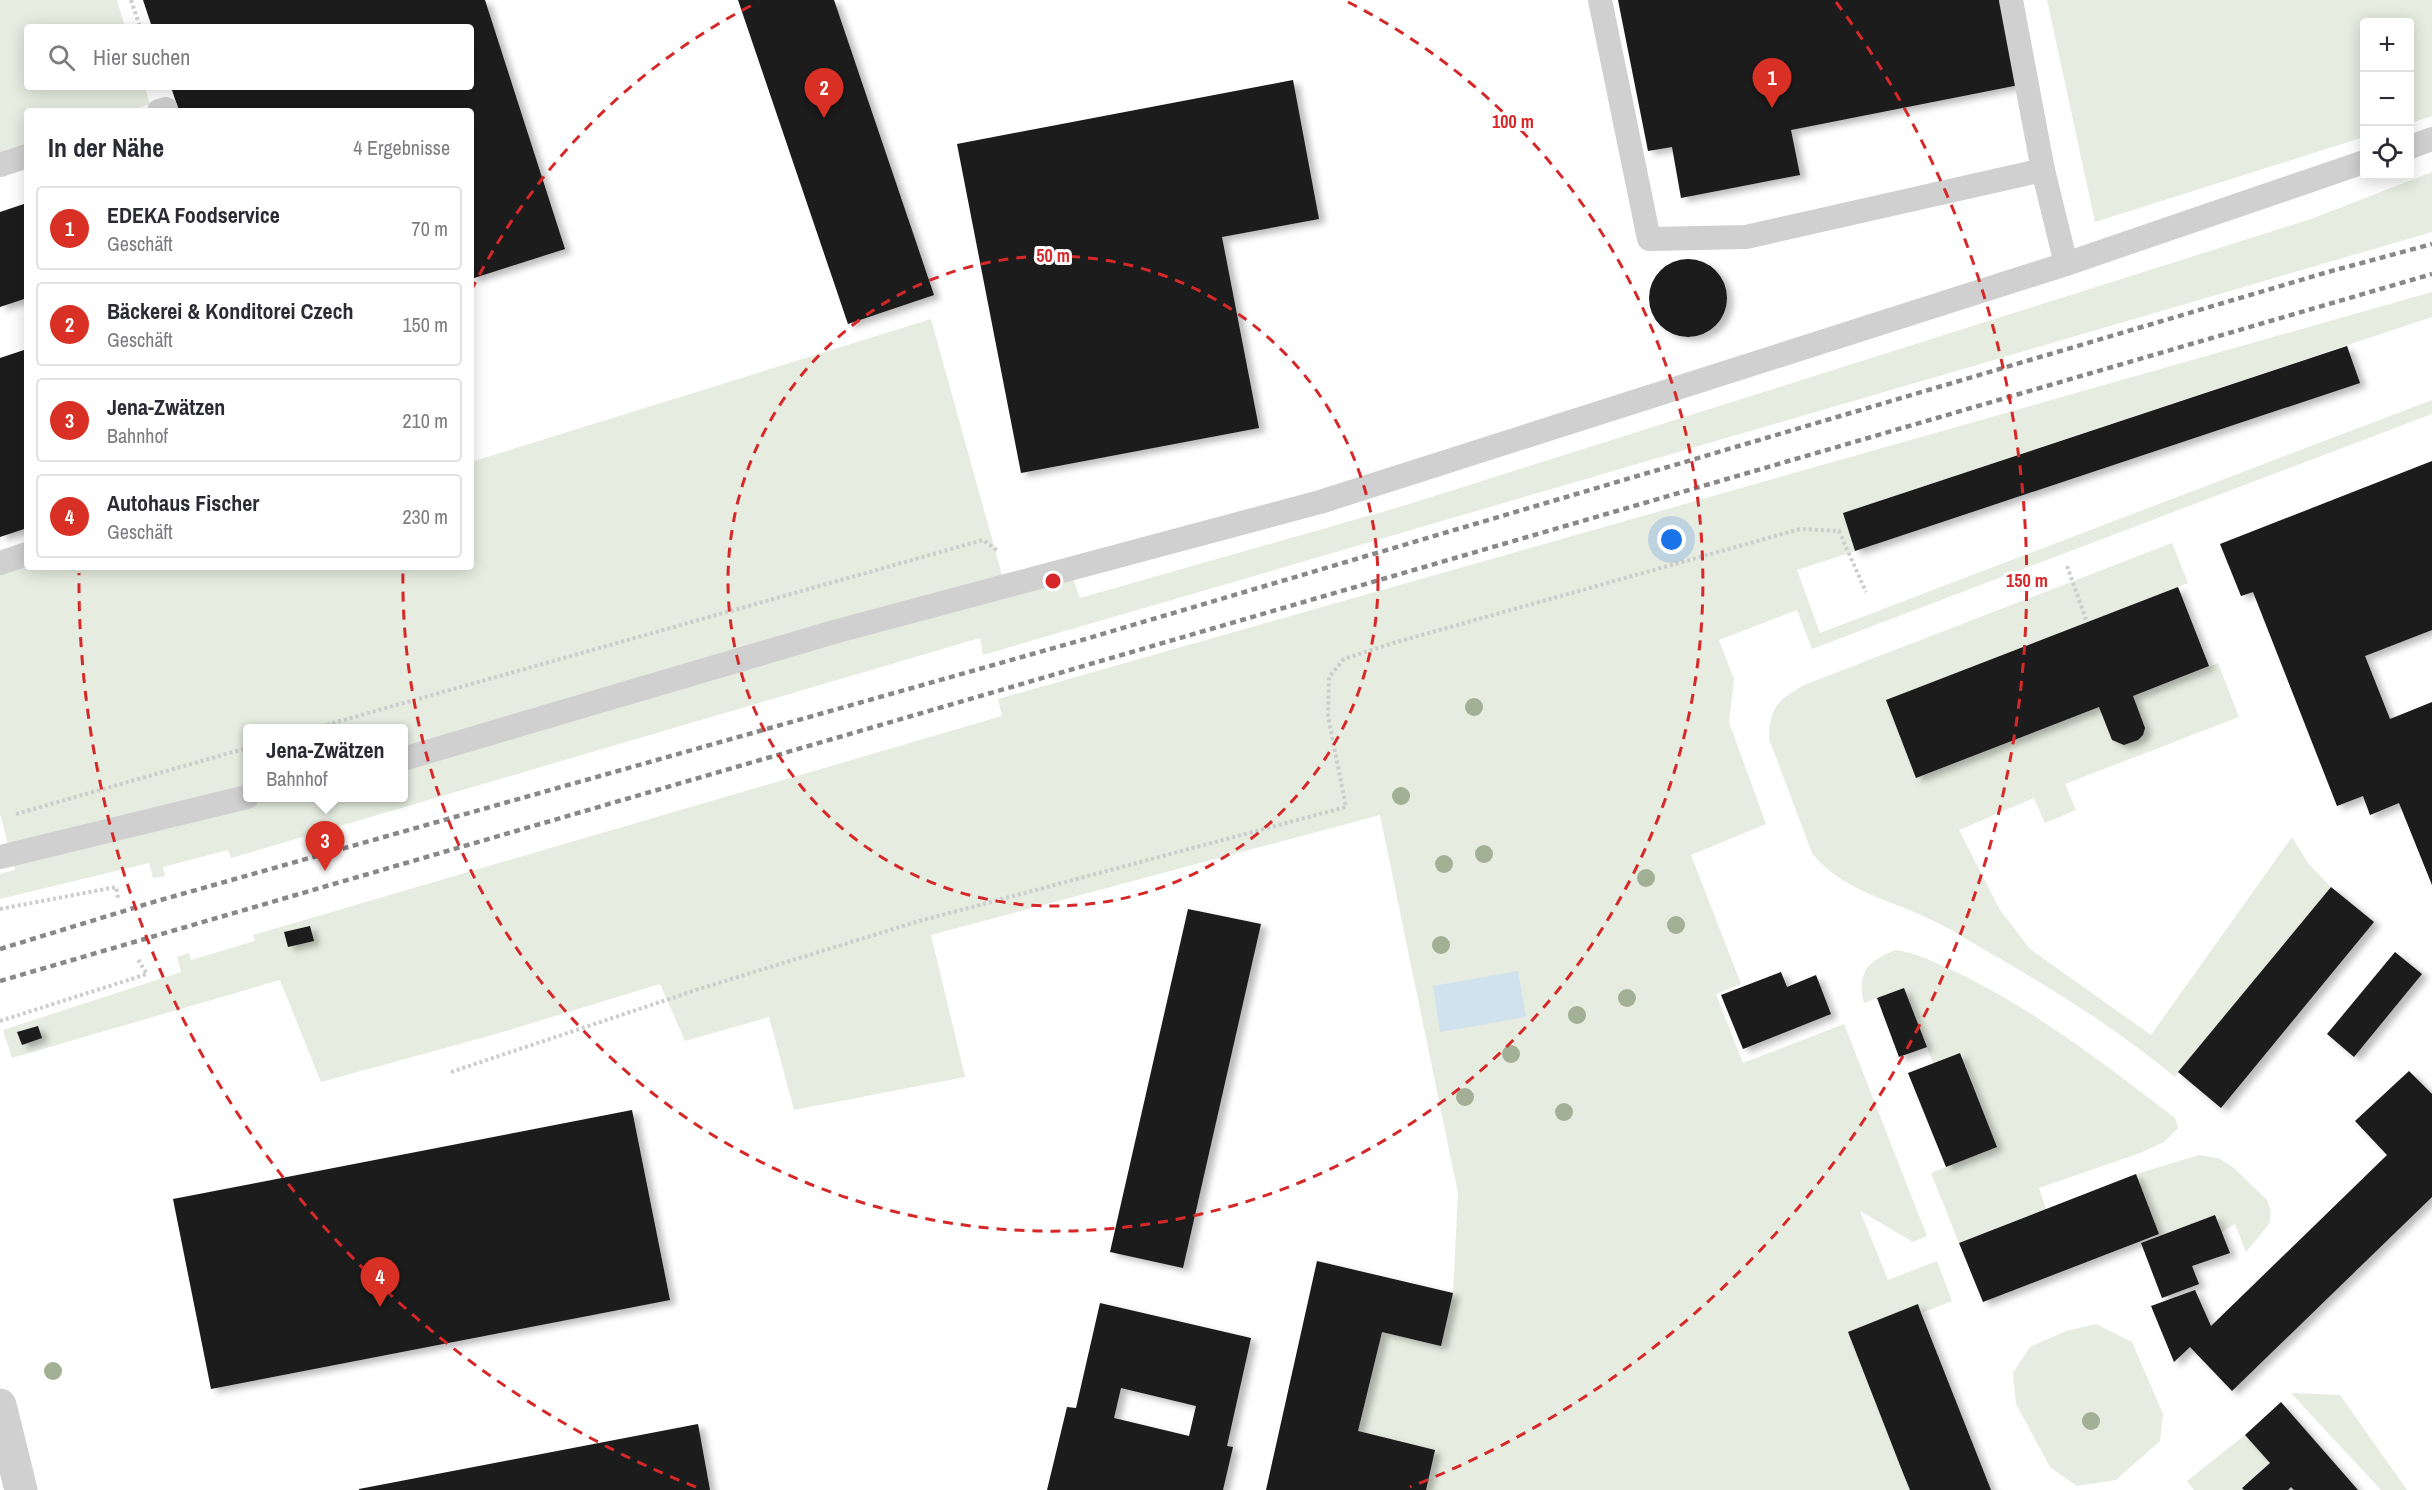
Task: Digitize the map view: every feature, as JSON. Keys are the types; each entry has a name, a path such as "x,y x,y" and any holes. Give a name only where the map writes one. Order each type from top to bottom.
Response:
{"street":[{"path":"0,1405 21,1490"}],"lane":[{"path":"1600,0 1649,239 1746,237 2043,170"},
{"path":"2011,0 2043,170 2066,264"},
{"path":"2414,145 2432,139"},
{"path":"0,165 24,157"},
{"path":"408,758 834,632 1320,502 2066,264 2360,163"},
{"path":"0,563 24,555"},
{"path":"0,857 243,799"}],"path":[{"path":"131,0 139,24"},
{"path":"451,1072 699,989 916,922 1346,807 1328,716 1329,677 1344,659 1393,643 1800,529 1839,531 1866,592"},
{"path":"333,724 983,540 1035,578"},
{"path":"2067,566 2087,622"},
{"path":"11,824 17,814 243,749"},
{"path":"0,909 116,887 118,898"},
{"path":"0,1021 147,974 137,958"}],"shaded area":[{"path":"0,0 117,0 124,24 24,24 24,90 146,90 150,104 139,108 24,108 24,147 0,156"},
{"path":"2047,0 2432,0 2432,116 2414,122 2414,18 2360,18 2360,138 2095,222"},
{"path":"2432,172 2432,232 983,655 980,638 231,858 228,850 163,867 165,876 153,878 149,863 0,899 0,874 15,870 0,814 0,574 24,567 24,570 474,570 474,461 931,319 1007,593 1072,575 1080,598 1403,506 2311,219"},
{"path":"2432,292 2432,317 1843,513 1855,551 1797,570 1820,633 2432,400 2432,414 1812,649 1797,610 1719,640 1734,679 1729,722 1766,824 1691,855 1741,984 1716,994 1743,1063 1844,1024 1927,1236 1913,1242 1860,1211 1888,1280 1937,1261 1952,1301 1921,1313 1918,1304 1848,1332 1910,1490 1426,1490 1358,1431 1382,1332 1440,1345 1453,1293 1458,1193 1380,815 931,935 965,1077 794,1110 769,1017 685,1041 660,984 496,1034 321,1082 280,980 12,1058 3,1030 181,972 177,957 189,953 191,960 255,941 253,935 1002,716 998,699"},
{"path":"2172,543 2188,583 1887,700 1917,778 2099,707 2112,740 2124,745 2138,740 2133,696 2218,663 2239,717 2065,784 2076,810 2045,823 2034,798 1959,830 2000,910 2030,949 2151,1035 2292,837 2308,863 2331,887 2175,1077 2111,1028 2020,971 1953,931 1854,886 1824,866 1812,853 1769,739 1773,712 1788,695 1804,685"},
{"path":"1896,950 1919,956 1956,972 2014,1003 2096,1059 2175,1118 2178,1128 2164,1142 2140,1153 2039,1188 2046,1209 1959,1243 1931,1173 1997,1147 1961,1053 1933,1063 1904,988 1864,1003 1863,975 1878,958"},
{"path":"2199,1155 2218,1158 2234,1168 2267,1200 2271,1212 2269,1224 2246,1252 2235,1224 2222,1232 2215,1215 2160,1236 2136,1174"},
{"path":"2096,1324 2132,1342 2163,1414 2160,1441 2116,1480 2077,1486 2050,1467 2016,1404 2013,1373 2030,1347 2066,1331"},
{"path":"2291,1393 2340,1395 2407,1490 2381,1490"},
{"path":"2245,1435 2270,1463 2242,1487 2244,1490 2194,1490 2187,1481"}],"water":[{"path":"1518,971 1526,1017 1440,1032 1433,986"}],"building":[{"path":"143,0 485,0 565,249 474,278 474,108 178,108 172,90 474,90 474,24 151,24"},
{"path":"738,0 834,0 934,295 848,324"},
{"path":"1618,0 2002,0 2019,85 1791,130 1800,175 1681,198 1672,147 1648,151"},
{"path":"1293,80 1319,219 1222,237 1259,428 1021,473 957,144"},
{"path":"24,204 24,299 0,307 0,212"},
{"path":"1688,259 1703,262 1720,276 1727,298 1724,313 1710,330 1688,337 1673,334 1656,320 1649,298 1652,283 1666,266"},
{"path":"2347,346 2360,383 1855,551 1843,513"},
{"path":"24,350 24,529 0,537 0,358"},
{"path":"2432,461 2432,630 2365,656 2390,719 2432,702 2432,885 2399,803 2370,815 2363,796 2337,806 2253,592 2241,596 2220,544"},
{"path":"2178,587 2209,666 2133,696 2145,728 2138,740 2124,745 2112,740 2099,707 1916,778 1886,700"},
{"path":"2331,887 2374,922 2221,1108 2178,1072"},
{"path":"1188,909 1261,924 1183,1268 1110,1252"},
{"path":"310,926 314,941 288,947 284,932"},
{"path":"2395,952 2422,974 2354,1057 2327,1034"},
{"path":"1781,972 1787,987 1816,975 1831,1014 1743,1049 1721,995"},
{"path":"1904,988 1927,1047 1899,1057 1877,998"},
{"path":"38,1026 42,1038 22,1045 17,1032"},
{"path":"1960,1053 1997,1147 1946,1167 1908,1073"},
{"path":"2409,1071 2432,1094 2432,1197 2232,1391 2190,1347 2174,1362 2151,1306 2195,1290 2211,1326 2387,1155 2355,1121"},
{"path":"632,1110 670,1300 211,1389 173,1199"},
{"path":"2136,1174 2159,1234 1983,1302 1959,1243"},
{"path":"2215,1215 2230,1253 2192,1266 2199,1284 2162,1298 2141,1243"},
{"path":"1317,1261 1453,1293 1441,1346 1382,1332 1358,1431 1435,1450 1426,1490 1266,1490"},
{"path":"1100,1303 1251,1338 1227,1446 1233,1447 1223,1490 1047,1490 1067,1407 1076,1408","holes":["1121,1388 1196,1406 1189,1436 1114,1418"]},
{"path":"1918,1304 1991,1490 1910,1490 1903,1473 1848,1332"},
{"path":"2281,1402 2358,1490 2294,1490 2291,1487 2288,1490 2244,1490 2242,1488 2270,1463 2245,1435"},
{"path":"698,1424 710,1490 359,1490 359,1489"}],"railway":[{"path":"0,949 150,903 1082,640 2328,272 2432,244"},
{"path":"0,981 2432,274"}],"place":[{"name":"EDEKA Foodservice","path":"1772,108"},
{"name":"Bäckerei & Konditorei Czech","path":"824,118"},
{"name":"Jena-Zwätzen","path":"325,871"},
{"name":"Autohaus Fischer","path":"380,1307"}]}
